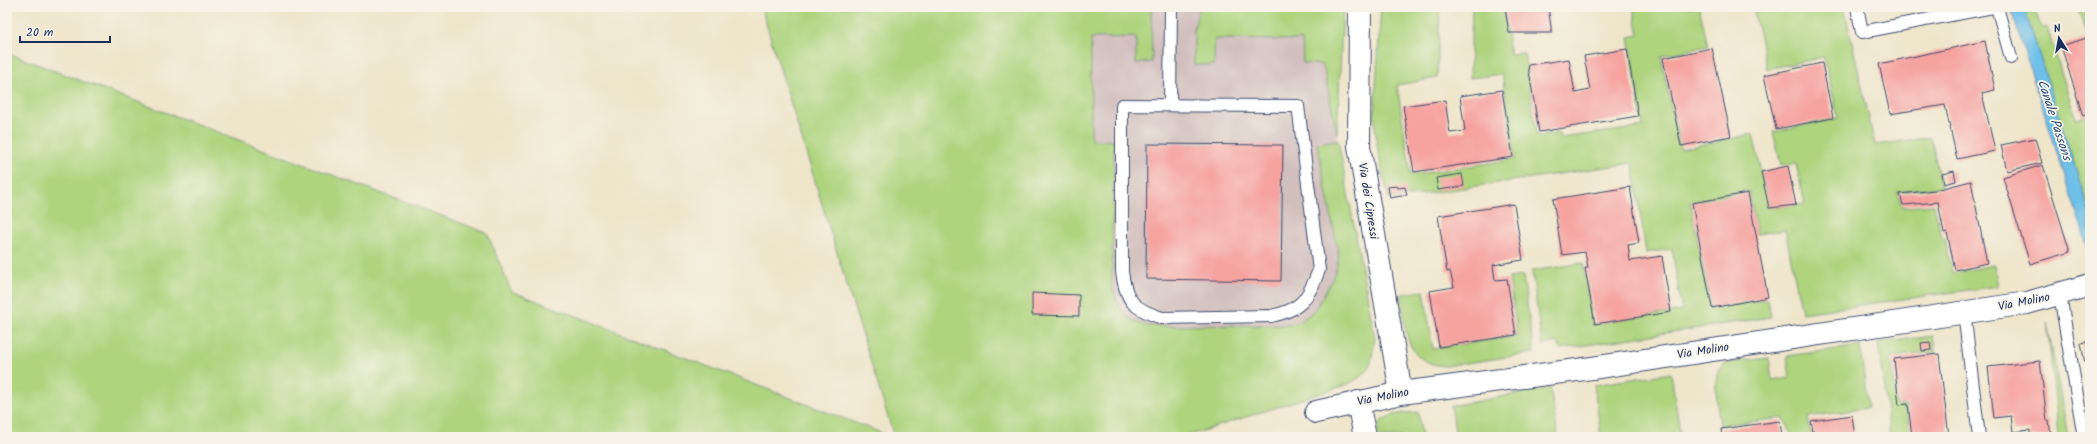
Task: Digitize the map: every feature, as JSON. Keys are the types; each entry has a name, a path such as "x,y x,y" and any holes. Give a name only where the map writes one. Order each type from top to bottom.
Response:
{"street":[{"name":"Via dei Cipressi","path":"1360,7 1359,146 1401,394"},
{"name":"Via Molino","path":"1316,412 1401,394 1592,368 2026,303 2060,295 2090,285"},
{"path":"1358,402 1365,437"}],"lane":[{"path":"1170,7 1170,105"},
{"path":"1857,7 1862,32 1992,7"},
{"path":"1997,7 2010,58"},
{"path":"1122,105 1170,105 1298,106 1319,270 1312,287 1302,303 1289,313 1271,316 1162,318 1145,313 1131,303 1125,290 1122,272 1122,105"},
{"path":"2060,295 2084,437"},
{"path":"1964,312 1979,437"}],"shaded area":[{"path":"1092,7 1312,7 1369,303 1090,425"}],"green space":[{"path":"761,7 1151,7 1152,62 1136,63 1136,37 1091,38 1091,140 1114,141 1112,286 1117,301 1123,312 1127,317 1147,326 1285,325 1300,322 1315,310 1333,278 1339,257 1317,143 1338,140 1375,338 1369,367 1362,376 1346,385 1184,437 894,437"},
{"path":"1200,7 1343,7 1337,134 1323,65 1303,63 1302,40 1215,39 1214,65 1194,65 1194,28"},
{"path":"1381,7 1440,7 1437,78 1397,85 1411,175 1515,159 1502,74 1470,78 1472,7 1503,7 1510,54 1524,53 1537,136 1560,133 1561,138 1643,127 1629,37 1639,35 1633,7 1699,7 1708,46 1661,56 1680,149 1753,134 1769,208 1805,204 1796,163 1781,165 1773,132 1838,118 1824,57 1767,69 1753,7 1844,7 1875,145 1931,137 1941,187 1898,192 1902,207 1934,205 1942,238 1945,238 1952,273 1994,265 1998,286 1802,313 1785,230 1757,234 1749,191 1690,202 1711,309 1768,299 1771,317 1560,349 1558,342 1542,345 1532,271 1583,263 1592,324 1682,311 1672,249 1646,253 1633,163 1389,199 1378,152 1374,117"},
{"path":"2024,7 2034,7 2041,28 2047,27 2076,119 2090,115 2090,214"},
{"path":"2077,7 2090,7 2090,35 2087,36"},
{"path":"7,53 487,233 511,291 892,437 7,437"},
{"path":"1523,276 1534,353 1446,366 1432,364 1422,359 1414,351 1409,342 1406,331 1402,294 1424,291 1433,349 1518,336 1509,278"},
{"path":"2047,322 2068,437 2059,437"},
{"path":"1933,336 1935,352 1891,357 1897,406 1906,406 1910,437 1890,437 1878,343"},
{"path":"1860,346 1868,408 1808,417 1811,437 1794,437 1783,418 1720,425 1716,383 1717,374 1720,368 1725,364 1769,358 1772,380 1790,377 1787,356"},
{"path":"1671,373 1680,433 1643,437 1601,437 1594,385"},
{"path":"1550,388 1558,437 1456,437 1451,406"},
{"path":"1418,412 1422,437 1378,437 1380,423 1384,419 1397,414"}],"water":[{"name":"Canale Passons","path":"2010,7 2024,7 2090,214 2090,254"}],"building":[{"path":"1505,7 1548,7 1552,33 1509,33"},
{"path":"2090,37 2090,113 2083,116 2061,46"},
{"path":"1985,41 1995,90 1982,93 1995,151 1957,159 1945,105 1890,114 1879,64"},
{"path":"1712,48 1731,136 1681,146 1663,58"},
{"path":"1627,49 1638,116 1539,132 1528,65 1569,59 1575,93 1590,90 1584,56"},
{"path":"1822,63 1833,118 1776,129 1764,75"},
{"path":"1502,90 1513,157 1414,172 1403,106 1445,100 1450,133 1465,131 1460,96"},
{"path":"2035,138 2042,163 2007,171 2001,145"},
{"path":"1147,144 1283,145 1281,281 1146,279"},
{"path":"2043,165 2070,252 2030,264 2003,177"},
{"path":"1788,166 1796,205 1769,208 1761,172"},
{"path":"1954,171 1956,181 1944,184 1942,174"},
{"path":"1462,174 1464,186 1438,190 1436,178"},
{"path":"1971,181 1987,263 1955,270 1947,232 1944,233 1938,202 1903,205 1900,194 1935,190"},
{"path":"1397,186 1398,188 1405,187 1407,195 1390,198 1388,187"},
{"path":"1630,187 1639,243 1628,245 1630,261 1662,256 1671,312 1595,324 1585,268 1588,268 1585,252 1562,255 1553,199"},
{"path":"1748,193 1768,297 1712,308 1692,203"},
{"path":"1514,204 1523,260 1493,265 1495,280 1507,279 1516,335 1439,347 1430,291 1454,287 1450,271 1447,272 1438,216"},
{"path":"1032,293 1079,295 1079,316 1032,315"},
{"path":"2090,341 2090,384 2089,384 2081,343"},
{"path":"1930,342 1931,350 1922,351 1921,343"},
{"path":"1939,354 1949,437 1912,437 1908,404 1899,405 1894,359"},
{"path":"2040,361 2047,421 2049,420 2051,437 2030,437 2030,430 2013,432 2011,416 1994,418 1988,367"},
{"path":"1852,415 1855,437 1814,437 1811,421"},
{"path":"1780,421 1782,437 1722,437 1721,429"}]}
